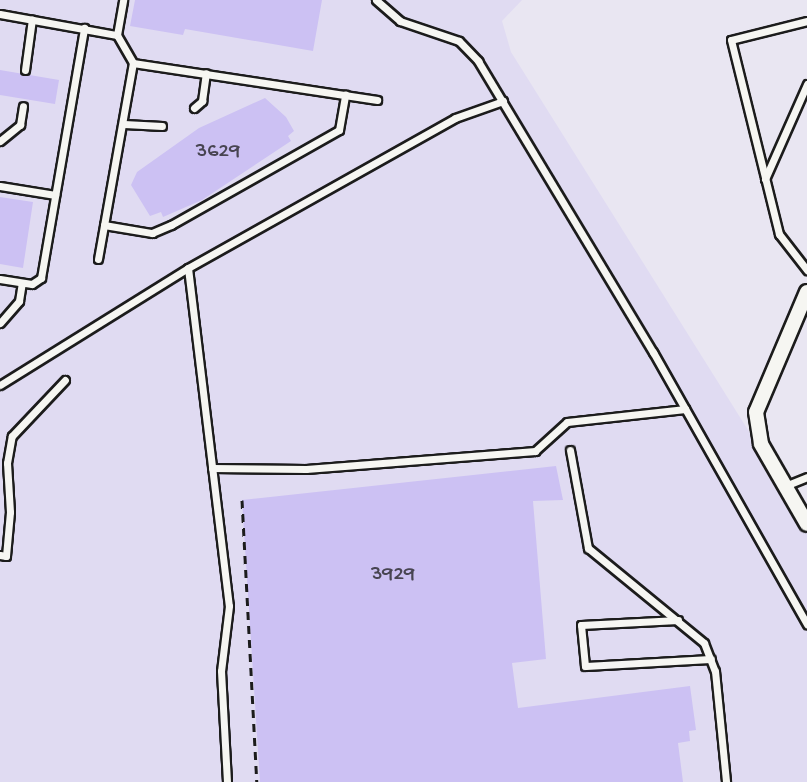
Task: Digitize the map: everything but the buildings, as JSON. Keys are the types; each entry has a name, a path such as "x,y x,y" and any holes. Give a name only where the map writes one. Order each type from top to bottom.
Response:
{"street":[{"path":"807,292 756,412 761,444 807,524"}],"lane":[{"path":"98,259 133,63 117,35 123,0"},
{"path":"376,0 400,21 469,49 503,101 685,409 804,613 807,624"},
{"path":"0,14 117,35"},
{"path":"25,70 32,19"},
{"path":"807,21 731,40 783,245 807,270"},
{"path":"0,279 22,283 41,278 84,28"},
{"path":"133,63 377,100"},
{"path":"194,108 202,101 206,73"},
{"path":"765,179 807,84"},
{"path":"104,225 152,233 171,225 339,130 345,95"},
{"path":"0,385 188,268 455,118 503,101"},
{"path":"0,141 20,125 23,106"},
{"path":"124,124 162,126"},
{"path":"0,186 55,195"},
{"path":"188,268 229,606 221,671 227,782"},
{"path":"0,323 19,301 22,283"},
{"path":"0,555 6,556 10,512 7,463 12,436 65,380"},
{"path":"212,468 306,469 535,451 567,422 685,409"},
{"path":"570,450 588,548 704,643 711,659 726,782"},
{"path":"785,486 807,477"},
{"path":"678,620 581,625 585,666 711,659"}],"path":[{"path":"242,500 257,782"}],"shaded area":[{"path":"0,0 522,0 502,21 511,52 807,524 807,782 0,782"}]}
